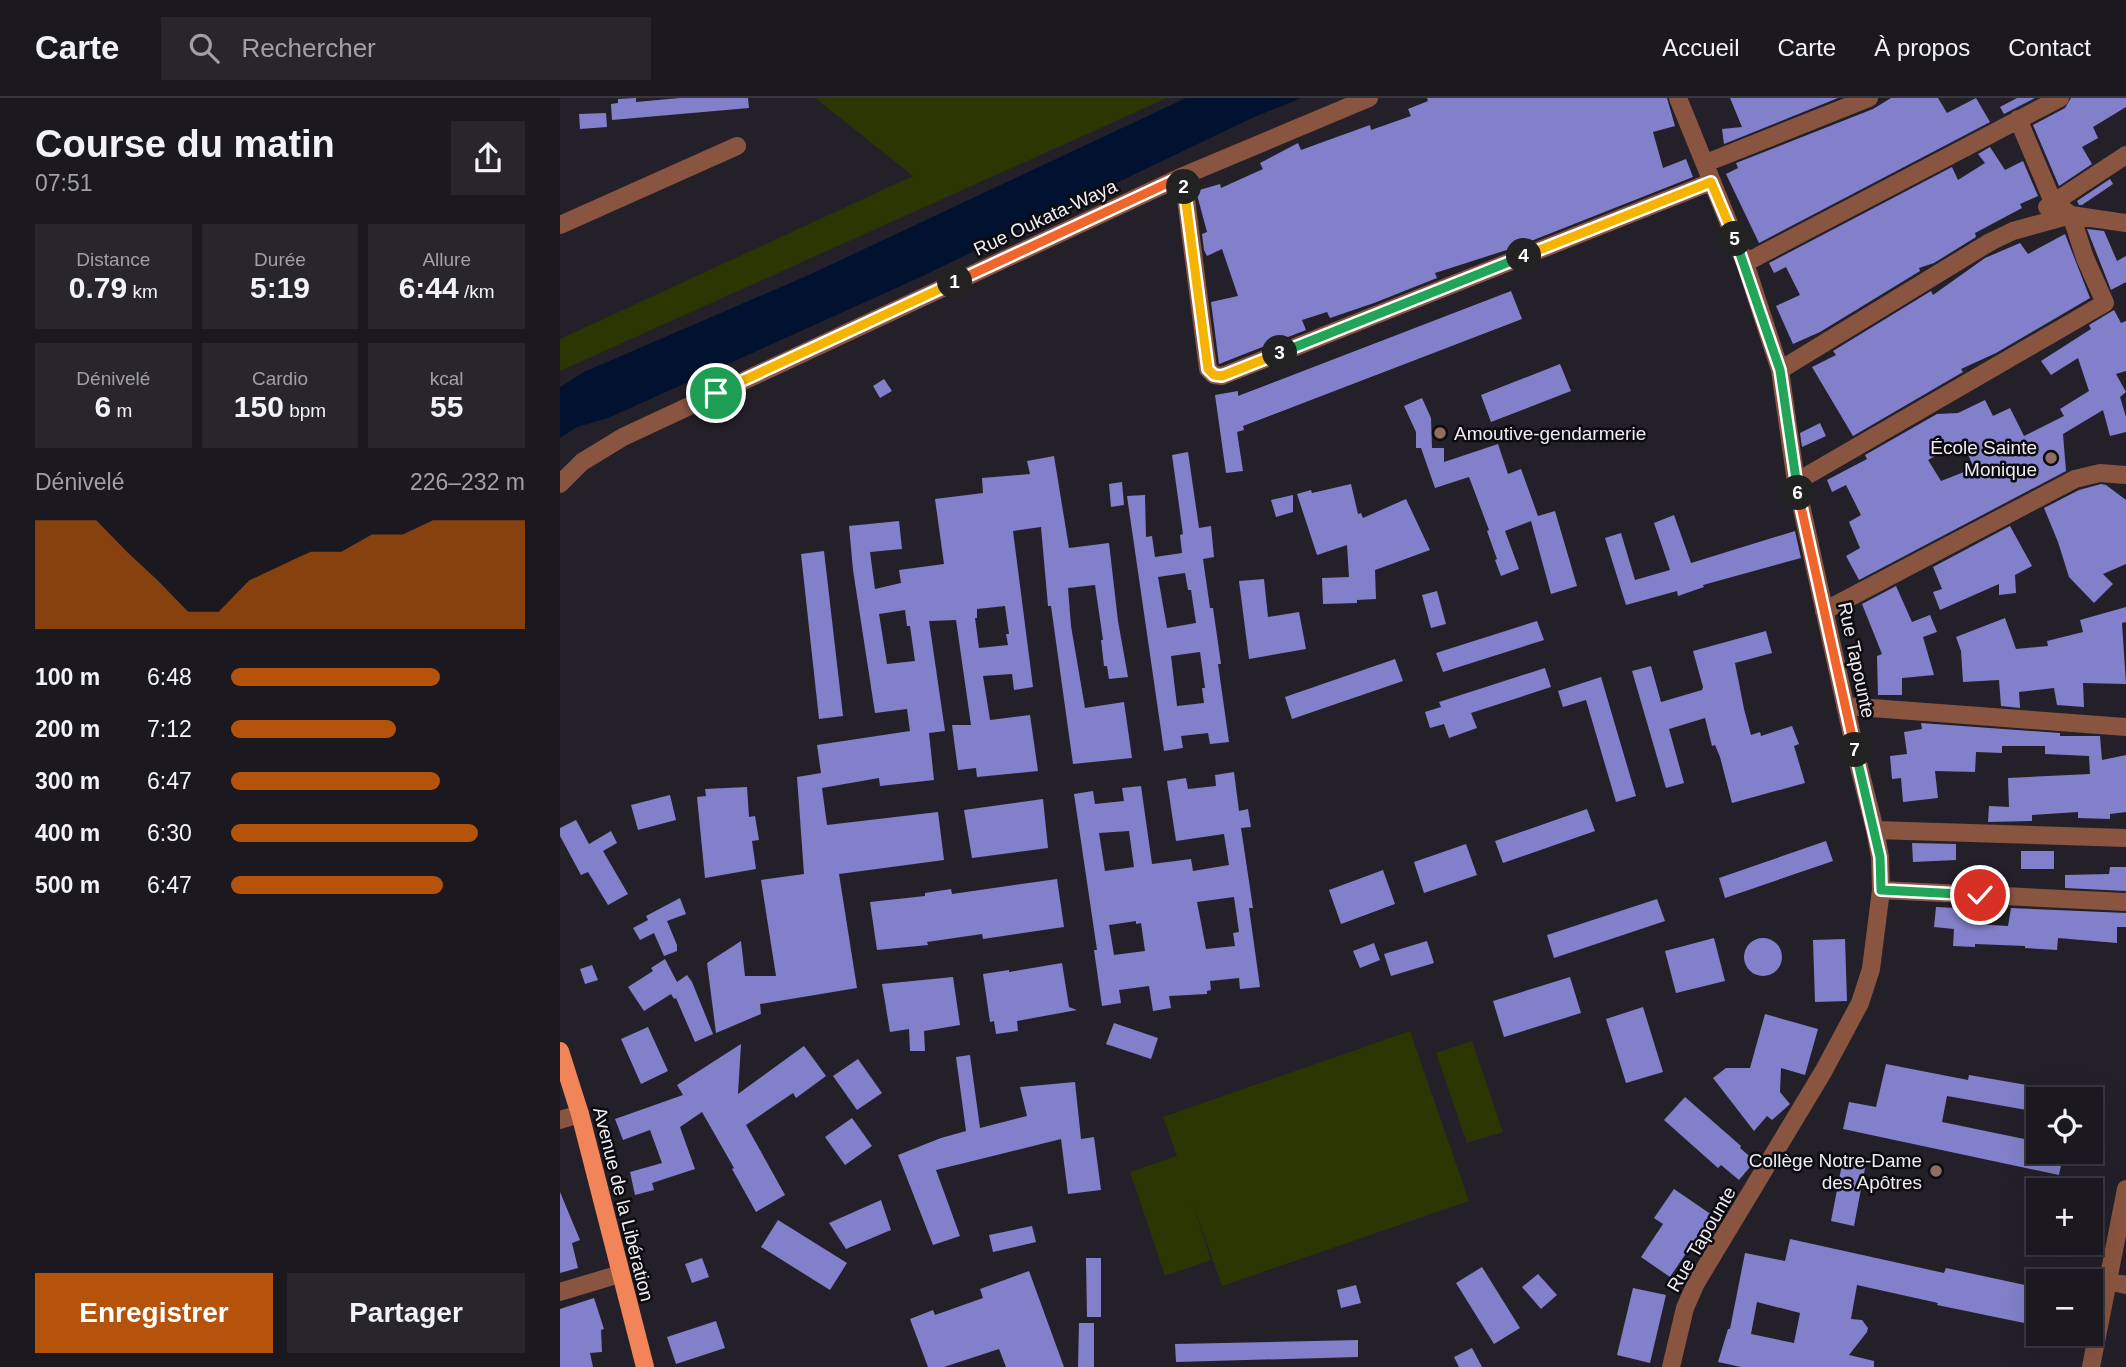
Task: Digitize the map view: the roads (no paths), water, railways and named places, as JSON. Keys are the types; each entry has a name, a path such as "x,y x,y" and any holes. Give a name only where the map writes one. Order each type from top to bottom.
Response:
{"main road":[{"name":"Avenue de la Libération","path":"560,1051 580,1114 645,1367"}],"street":[{"name":"Rue Oukata-Waya","path":"560,484 583,462 623,437 1183,176 1369,98"},
{"name":"Rue Tapounte","path":"1671,1367 1685,1308 1696,1283 1823,1072 1860,1003 1871,969 1881,890 1880,857 1875,830 1796,482 1780,370 1745,262 1678,98"},
{"path":"1706,163 1869,98"},
{"path":"1745,262 2060,98"},
{"path":"1796,482 2105,303 2085,258 2071,215 2053,202 2018,119"},
{"path":"560,225 737,146"},
{"path":"2013,231 2126,155"},
{"path":"1183,176 1208,369 1214,375 1222,376 1711,182"},
{"path":"1780,370 1990,242 2013,231 2071,215 2126,223"},
{"path":"1825,611 2075,479 2100,473 2126,475"},
{"path":"1845,706 2126,727"},
{"path":"1875,830 2126,838"},
{"path":"1881,890 2126,902"},
{"path":"560,1120 580,1114"},
{"path":"2091,1367 2126,1189"},
{"path":"560,1293 620,1274"},
{"path":"2107,1281 2126,1285"}],"water":[{"path":"1186,98 1301,98 1252,118 914,280 608,418 577,427 560,438 560,387 584,372 811,274"}],"place":[{"name":"Amoutive-gendarmerie","path":"1440,433"},
{"name":"École Sainte Monique","path":"2051,458"},
{"name":"Collège Notre-Dame des Apôtres","path":"1936,1171"}]}
